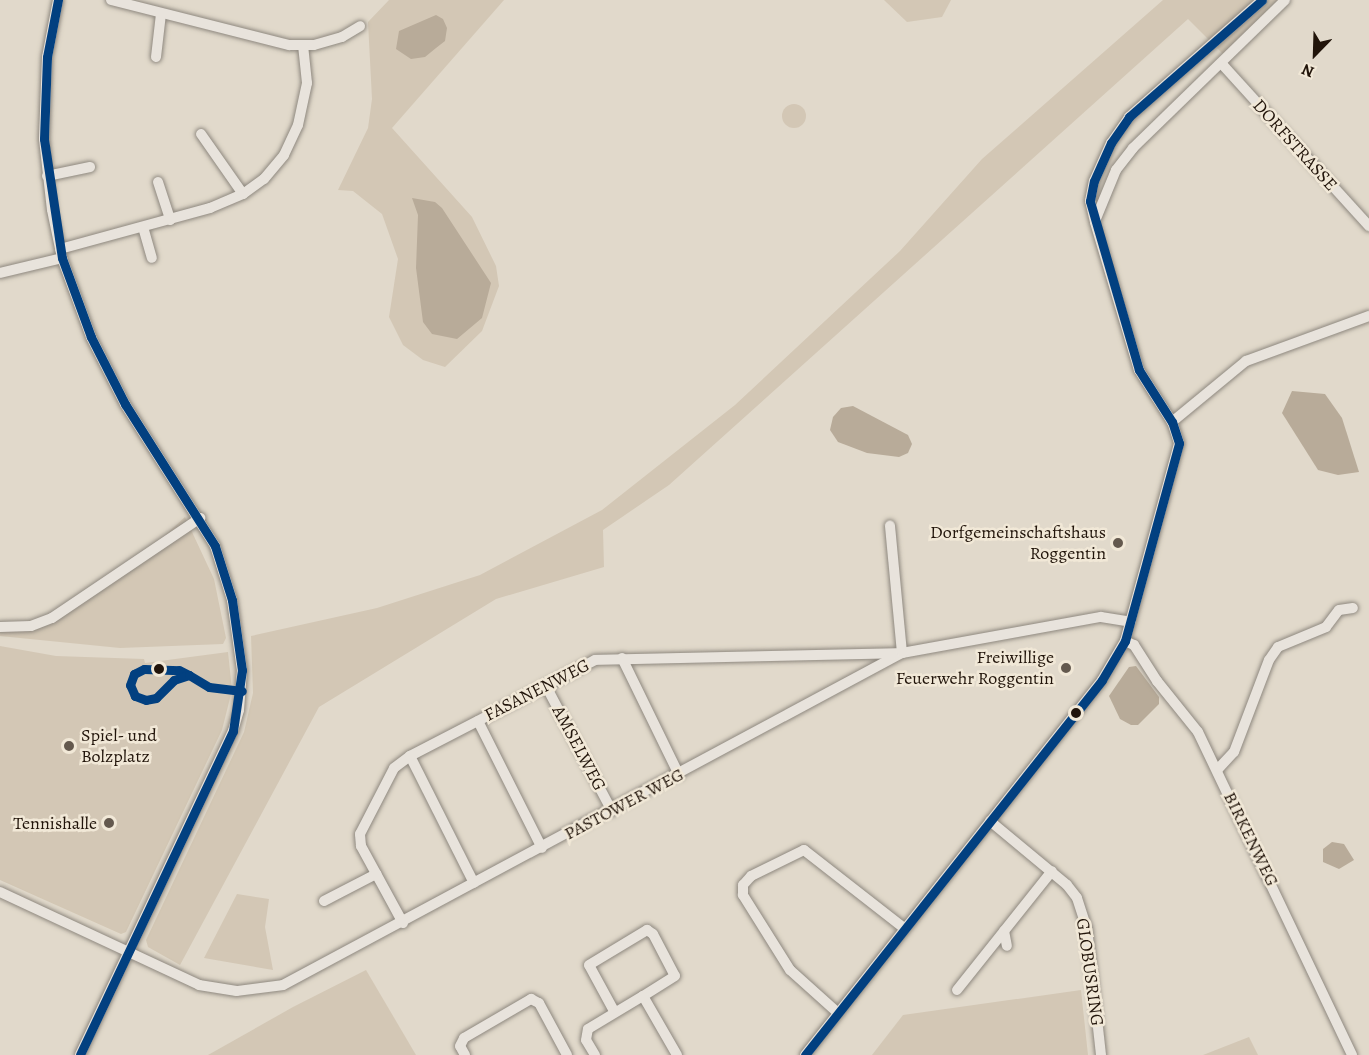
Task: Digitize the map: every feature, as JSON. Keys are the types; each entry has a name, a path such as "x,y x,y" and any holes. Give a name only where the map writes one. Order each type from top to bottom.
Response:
{"street":[{"path":"57,0 44,94 47,176 61,253 91,337 124,404 200,518 225,574 240,648 242,691 233,731 80,1055"},
{"path":"111,0 268,43 303,46 342,37 360,26"},
{"path":"805,1055 1102,680 1125,641 1178,456 1177,432 1139,370 1090,201 1094,181 1110,143 1129,117 1262,0"},
{"path":"1095,222 1116,171 1132,148 1222,64 1285,0"},
{"path":"156,57 161,14"},
{"path":"0,273 170,220 243,194 264,178 284,155 298,125 307,83 303,46"},
{"name":"DORFSTRASSE","path":"1222,64 1369,226"},
{"path":"201,134 243,194"},
{"path":"47,176 90,167"},
{"path":"158,182 170,220"},
{"path":"143,227 152,258"},
{"path":"1172,422 1246,361 1369,316"},
{"path":"0,627 31,626 52,618 200,518"},
{"path":"890,526 903,653"},
{"path":"1218,770 1234,752 1269,660 1278,647 1326,627 1340,610 1353,608"},
{"name":"PASTOWER WEG","path":"0,892 199,985 256,990 300,978 903,653 1101,617 1131,622"},
{"name":"BIRKENWEG","path":"1125,641 1134,645 1157,681 1185,712 1218,770 1352,1055"},
{"name":"FASANENWEG","path":"403,923 361,846 360,834 385,782 410,756 595,660 903,653"},
{"path":"622,658 679,775"},
{"name":"AMSELWEG","path":"546,686 612,811"},
{"path":"478,721 542,848"},
{"path":"410,756 474,883"},
{"name":"GLOBUSRING","path":"990,822 1067,885 1083,914 1101,1055"},
{"path":"838,1013 790,970 743,896 743,885 751,876 804,850 905,929"},
{"path":"957,990 1052,872"},
{"path":"324,901 376,874"},
{"path":"595,1055 586,1040 588,1029 614,1011 675,976 647,930 589,965 614,1011"},
{"path":"1004,931 1007,946"},
{"path":"643,996 677,1055"},
{"path":"465,1055 460,1046 464,1038 531,999 539,1004 567,1055"}],"shaded area":[{"path":"389,0 504,0 392,128 472,217 496,266 499,286 482,331 445,367 423,360 403,345 389,317 398,259 382,214 353,191 338,190 368,128 372,99 368,22"},
{"path":"884,0 951,0 942,17 907,22"},
{"path":"1163,0 1282,0 1226,57 1188,19 669,485 603,530 604,567 496,599 319,707 180,965 148,947 146,940 244,732 253,693 251,636 377,608 480,575 602,510 735,405 900,251 982,159"},
{"path":"436,15 443,19 447,28 445,41 425,57 411,59 396,49 399,31"},
{"path":"794,104 799,105 805,111 805,121 799,127 794,128 789,127 783,121 782,116 783,111 789,105"},
{"path":"412,198 435,202 442,208 491,283 482,318 457,339 432,334 423,322 416,268 418,215"},
{"path":"1292,391 1325,394 1342,418 1359,472 1338,475 1318,470 1282,413"},
{"path":"853,406 908,435 912,444 908,453 899,457 867,453 838,442 830,430 833,417 841,408"},
{"path":"185,517 214,579 226,638 223,644 120,648 0,636 0,623 35,621 55,612 163,537"},
{"path":"0,646 56,656 144,659 145,663 228,652 232,690 222,730 126,932 121,934 0,880"},
{"path":"1136,666 1159,697 1159,704 1138,725 1131,725 1120,719 1109,696 1129,667"},
{"path":"1332,842 1344,844 1354,860 1339,869 1323,862 1323,849"},
{"path":"237,894 269,899 265,927 273,970 204,958"},
{"path":"366,970 416,1055 208,1055 293,1007"},
{"path":"1081,990 1088,1055 872,1055 903,1015"},
{"path":"1249,1037 1258,1055 1203,1055"}],"transit line":[{"path":"58,0 47,57 44,139 62,258 91,337 125,404 215,546 232,600 242,670 233,731 80,1055"},
{"path":"805,1055 1102,680 1125,641 1179,443 1172,422 1139,370 1090,201 1094,181 1111,143 1129,117 1262,0"},
{"path":"144,669 179,670 189,675 174,680 156,698 146,700 135,696 130,685 134,674 144,669"},
{"path":"189,675 209,687 242,691"}],"place":[{"name":"Dorfgemeinschaftshaus Roggentin","path":"1118,543"},
{"name":"Freiwillige Feuerwehr Roggentin","path":"1066,668"},
{"name":"Spiel- und Bolzplatz","path":"69,746"},
{"name":"Tennishalle","path":"109,823"}]}
